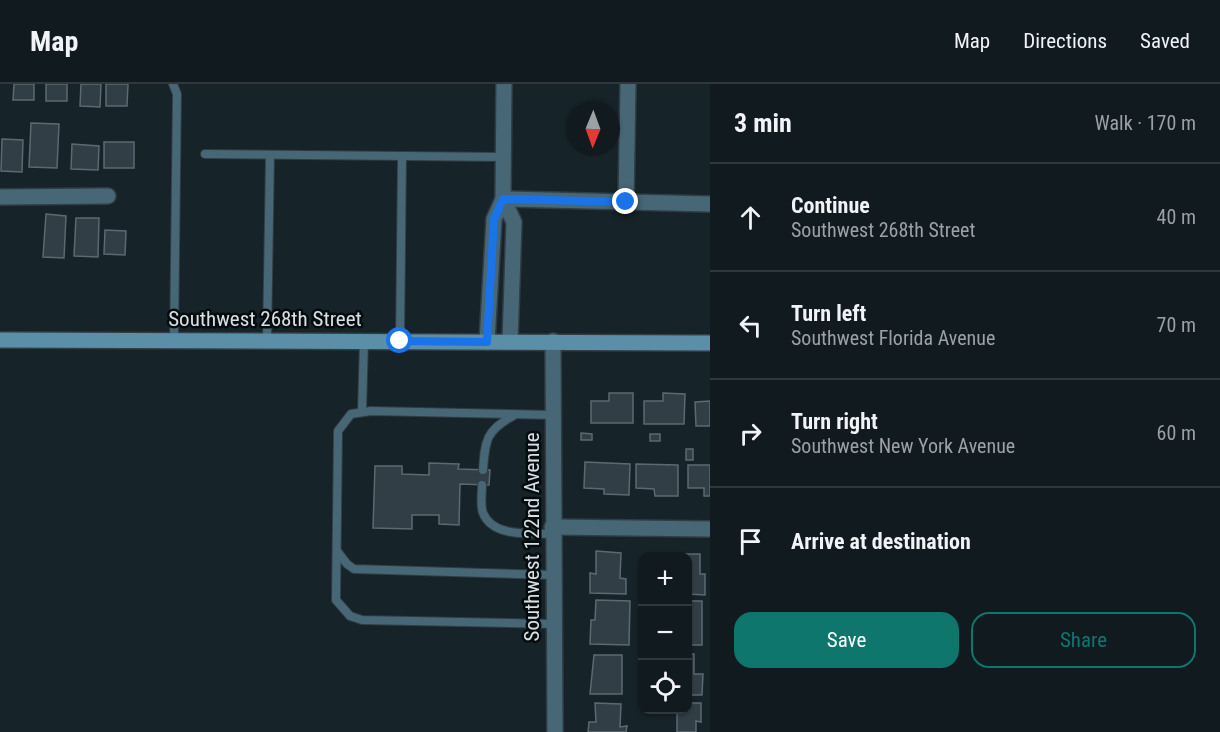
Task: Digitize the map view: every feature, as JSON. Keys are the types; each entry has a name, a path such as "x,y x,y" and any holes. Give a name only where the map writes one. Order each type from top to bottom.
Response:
{"main road":[{"name":"Southwest 268th Street","path":"0,340 710,343"}],"street":[{"path":"487,342 494,219 503,199 504,84"},
{"path":"626,202 628,84"},
{"path":"0,197 108,196"},
{"path":"503,199 710,204"},
{"path":"503,199 514,222 510,342"},
{"name":"Southwest 122nd Avenue","path":"553,341 552,531 555,732"},
{"path":"552,531 710,529"}],"lane":[{"path":"173,84 177,94 174,340"},
{"path":"205,154 503,156"},
{"path":"267,340 270,155"},
{"path":"400,341 402,156"},
{"path":"362,412 364,340"},
{"path":"553,415 362,412 351,414 338,430 336,600 350,615 362,620 554,624"},
{"path":"483,470 484,445 490,431 516,414"},
{"path":"482,485 482,512 490,524 505,531 552,531"},
{"path":"337,550 347,564 354,569 553,575"}],"building":[{"path":"14,84 34,84 34,100 13,100"},
{"path":"46,84 67,84 67,101 46,101"},
{"path":"81,84 101,84 100,107 80,106"},
{"path":"106,84 128,84 127,106 106,106"},
{"path":"31,123 59,124 57,168 29,167"},
{"path":"2,139 23,140 22,172 1,171"},
{"path":"104,142 134,142 134,168 104,168"},
{"path":"72,144 99,146 98,170 71,169"},
{"path":"46,214 66,216 64,258 43,257"},
{"path":"76,218 99,218 98,257 74,256"},
{"path":"105,230 126,231 125,255 104,254"},
{"path":"609,393 633,393 633,423 591,423 591,401 609,401"},
{"path":"663,393 685,394 684,424 644,424 644,401 663,401"},
{"path":"710,401 710,426 696,426 695,402"},
{"path":"581,433 592,434 592,440 581,440"},
{"path":"650,434 660,434 660,441 650,441"},
{"path":"686,449 693,449 693,460 686,460"},
{"path":"585,462 630,464 629,495 604,494 604,489 584,488"},
{"path":"429,463 459,464 458,469 490,470 489,485 460,484 459,525 439,524 439,515 412,515 412,529 373,528 375,466 402,466 402,474 429,475"},
{"path":"636,464 678,465 678,496 655,496 654,489 636,488"},
{"path":"688,465 710,465 710,496 704,496 704,488 688,488"},
{"path":"596,551 621,553 620,578 626,579 626,594 590,593 590,573 596,574"},
{"path":"692,554 700,554 700,574 705,574 705,595 692,594"},
{"path":"596,600 630,601 629,645 590,644 591,620 595,620"},
{"path":"692,601 702,601 702,645 692,645"},
{"path":"692,654 694,654 694,674 703,674 702,695 692,695"},
{"path":"594,655 622,655 622,694 590,694"},
{"path":"595,703 621,704 620,727 627,726 626,732 588,732 589,722 596,722"},
{"path":"692,703 701,703 701,722 696,721 696,732 677,732 677,714 692,714"}],"route":[{"path":"400,341 487,342 494,219 503,199 626,202"}]}
